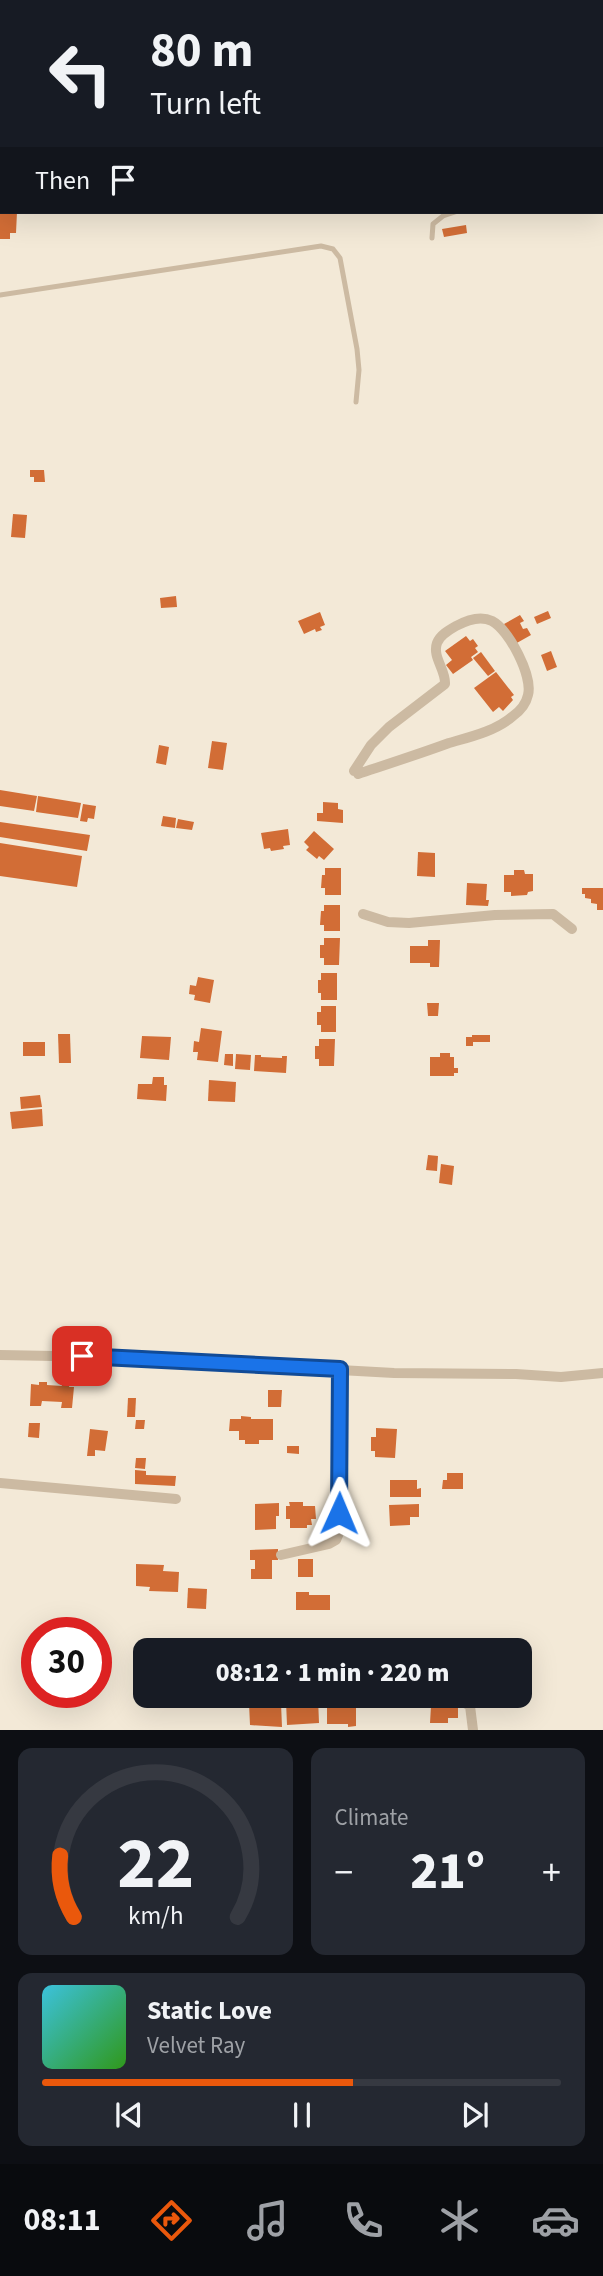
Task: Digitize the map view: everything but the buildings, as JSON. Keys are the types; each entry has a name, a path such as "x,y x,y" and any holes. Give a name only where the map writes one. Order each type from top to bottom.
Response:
{"street":[{"path":"480,618 491,621 502,629 528,677 529,693 523,706 512,718 472,736 356,773 371,745 389,727 445,684 446,677 436,650 438,641 448,630 466,620 480,618"},
{"path":"363,914 388,922 409,923 495,915 553,914 572,929"},
{"path":"0,1355 108,1357 405,1373 561,1377 603,1373"},
{"path":"281,1555 329,1544 336,1540 339,1533 340,1369"},
{"path":"0,1483 176,1499"},
{"path":"470,1708 473,1730"}],"lane":[{"path":"432,237 433,224 449,214"},
{"path":"0,295 321,246 333,249 340,258 357,349 359,370 356,402"}],"route":[{"path":"82,1356 340,1369 339,1513"}]}
